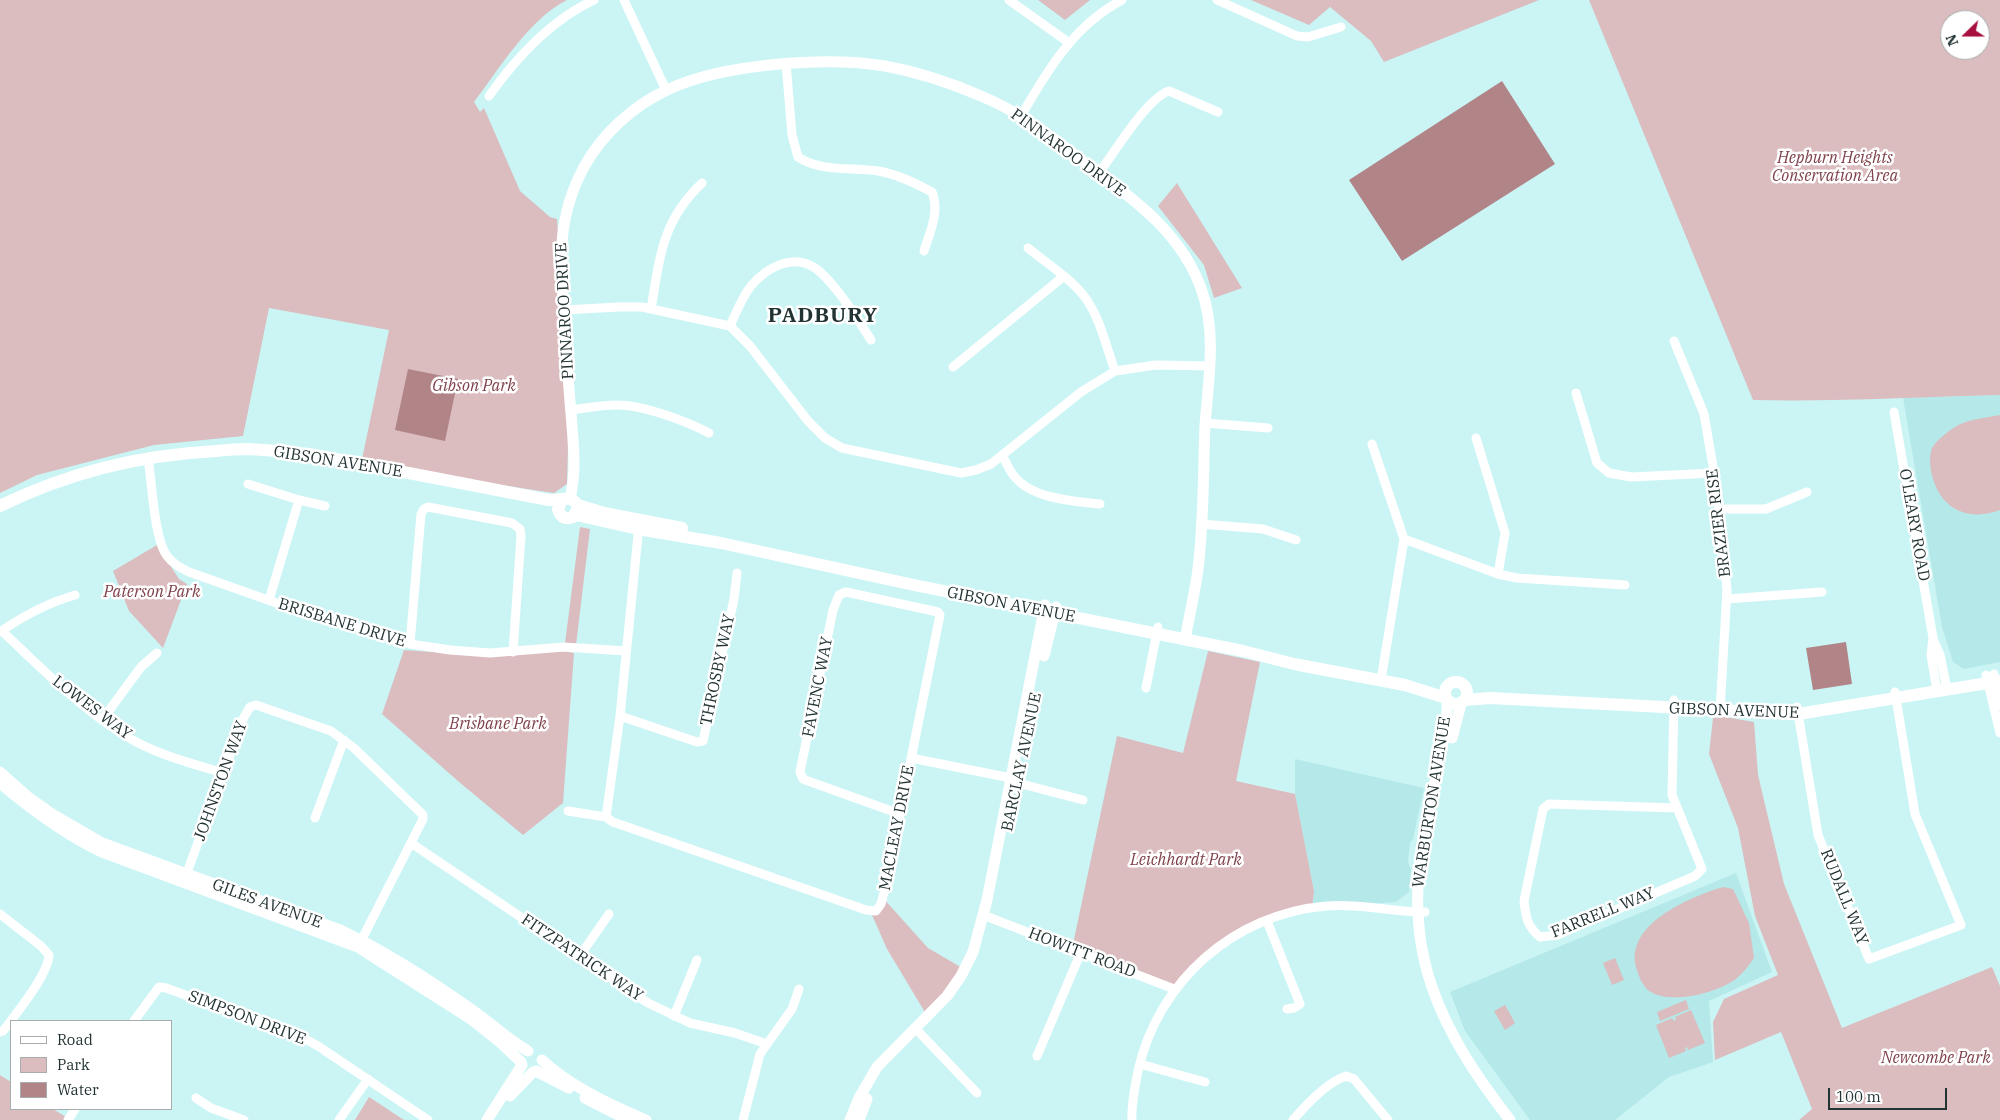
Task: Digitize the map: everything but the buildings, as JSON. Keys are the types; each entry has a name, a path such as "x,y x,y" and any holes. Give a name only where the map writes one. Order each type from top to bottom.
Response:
{"main road":[{"name":"GIBSON AVENUE","path":"0,506 24,494 68,478 187,453 244,449 284,451 549,500 604,513 639,525 750,541 1050,609 1381,677 1446,695"},
{"name":"GIBSON AVENUE","path":"0,514 72,484 148,462"},
{"name":"GIBSON AVENUE","path":"1464,698 1798,710 1896,696 1994,678"},
{"path":"1459,682 1464,698 1452,704 1446,695 1452,683 1459,682"}],"street":[{"path":"489,96 515,62 560,20 574,9 594,0"},
{"path":"624,0 666,90"},
{"path":"1008,0 1068,42"},
{"path":"1021,116 1068,42 1092,20 1122,0"},
{"path":"1217,0 1297,36 1308,37 1340,27"},
{"path":"786,63 792,135 798,157 806,162 819,165 877,171 895,175 932,192 936,201 936,210 924,251"},
{"name":"PINNAROO DRIVE","path":"569,506 574,455 561,279 561,235 567,207 586,162 629,113 666,90 704,77 786,63 862,63 886,66 954,85 986,98 1021,116 1099,173 1158,221 1188,259 1202,291 1209,320 1210,366 1205,424 1198,569 1186,637"},
{"path":"1099,173 1148,108 1162,93 1169,91 1218,112"},
{"path":"651,308 662,246 679,208 702,183"},
{"path":"1028,248 1064,276 1084,296 1093,311 1114,371"},
{"path":"730,326 750,287 763,273 775,266 800,263 813,266 824,275 871,340"},
{"path":"952,367 1064,276"},
{"path":"564,310 619,307 651,308 730,326 750,346 808,421 825,438 842,448 961,473 976,470 990,464 1074,396 1114,371 1156,366 1210,366"},
{"name":"BRAZIER RISE","path":"1674,341 1704,414 1719,509 1727,599 1720,707"},
{"path":"1576,393 1597,463 1609,473 1631,477 1714,473"},
{"path":"571,410 618,405 629,406 656,412 694,425 709,433"},
{"name":"O'LEARY ROAD","path":"1894,412 1933,638 1931,655 1942,687"},
{"path":"1205,424 1268,428"},
{"path":"1476,438 1505,533 1498,574"},
{"path":"1372,444 1404,539 1381,677"},
{"path":"1002,455 1014,477 1029,488 1047,497 1100,504"},
{"name":"BRISBANE DRIVE","path":"148,462 161,542 167,556 178,567 189,572 269,600 410,644 490,653 564,647 626,651"},
{"path":"248,484 325,506"},
{"path":"1719,509 1766,509 1807,492"},
{"path":"269,600 299,500"},
{"path":"410,644 421,514 428,507 512,523 520,529 513,652"},
{"path":"1201,524 1244,526 1262,529 1296,540"},
{"path":"606,817 620,716 639,525"},
{"path":"1404,539 1498,574 1517,578 1625,585"},
{"name":"THROSBY WAY","path":"620,716 697,742 703,741 734,599 737,573"},
{"name":"FAVENC WAY","path":"900,814 803,779 800,772 833,610 839,594 846,592 938,612"},
{"path":"1727,599 1822,592"},
{"path":"1,632 35,610 56,600 75,595"},
{"name":"BARCLAY AVENUE","path":"850,1120 859,1098 877,1067 952,1002 968,978 981,949 1015,781 1046,645 1050,609"},
{"name":"MACLEAY DRIVE","path":"568,811 606,817 613,822 702,853 866,910 876,911 883,898 940,615 938,612"},
{"path":"1146,688 1157,631"},
{"name":"LOWES WAY","path":"1,632 102,720 121,733 141,744 189,763 224,773"},
{"path":"102,720 141,667 157,653"},
{"path":"1994,678 2000,734"},
{"name":"WARBURTON AVENUE","path":"1446,695 1446,726 1422,851 1417,890 1432,961 1451,1018 1475,1062 1519,1120"},
{"name":"RUDALL WAY","path":"1798,710 1818,835 1869,959 1961,925 1915,814 1896,696"},
{"name":"WARBURTON AVENUE","path":"1464,698 1445,767 1428,856 1421,912 1426,965 1431,986 1443,1018 1470,1067 1510,1120"},
{"name":"JOHNSTON WAY","path":"185,879 244,717 253,705 331,731 344,740 423,815 423,819 360,944"},
{"path":"1674,705 1672,795 1677,808"},
{"path":"315,818 344,740"},
{"path":"911,758 1015,781 1083,800"},
{"name":"GILES AVENUE","path":"0,772 28,796 82,832 113,848 185,879 360,944 457,1000 528,1051"},
{"name":"GILES AVENUE","path":"0,783 24,804 80,842 118,859 185,879"},
{"name":"FARRELL WAY","path":"1549,804 1677,808 1702,869 1695,876 1557,936 1540,937 1530,928 1525,914 1524,901 1543,810 1549,804"},
{"name":"FITZPATRICK WAY","path":"411,843 648,1003 690,1024 735,1033 766,1044"},
{"path":"1132,1120 1135,1086 1140,1064 1155,1022 1174,989 1218,947 1235,935 1287,912 1327,906 1350,906 1421,912"},
{"path":"0,914 41,946 49,955 49,964 11,1020"},
{"path":"579,957 609,914"},
{"name":"HOWITT ROAD","path":"987,916 1174,989"},
{"path":"1267,921 1300,1004 1294,1008 1287,1009"},
{"name":"GILES AVENUE","path":"360,944 471,1019 496,1038 522,1064"},
{"path":"1037,1056 1081,952"},
{"path":"674,1016 696,960"},
{"name":"SIMPSON DRIVE","path":"135,1020 154,993 159,988 166,988 303,1038 368,1078 428,1120"},
{"path":"743,1120 760,1054 792,1009 799,989"},
{"path":"0,1032 3,1031 10,1021"},
{"path":"918,1032 976,1093"},
{"name":"BARCLAY AVENUE","path":"859,1120 864,1106 883,1072 918,1032"},
{"path":"487,1120 522,1064 523,1055 528,1051 536,1052 552,1070 646,1120"},
{"path":"495,1120 515,1089 541,1066 542,1060"},
{"path":"522,1064 526,1070 535,1071 561,1083 602,1108 628,1120"},
{"path":"1140,1064 1205,1082"},
{"path":"1293,1120 1305,1106 1328,1087 1346,1076 1354,1078 1388,1120"},
{"path":"339,1120 368,1078"},
{"path":"196,1098 211,1108 244,1120"}],"shaded area":[{"path":"2000,395 2000,662 1964,669 1953,662 1942,627 1903,398"},
{"path":"1295,759 1424,788 1413,839 1410,843 1408,862 1411,870 1409,892 1396,902 1312,908 1314,891 1295,794"},
{"path":"1736,873 1772,972 1709,1001 1713,1062 1669,1077 1615,1120 1530,1120 1465,1031 1450,992"}],"green space":[{"name":"Gibson Park","path":"0,0 567,0 553,8 528,31 474,102 480,112 484,108 520,191 550,217 557,219 567,384 567,484 554,493 361,464 389,330 269,308 243,436 154,445 37,475 0,493"},
{"path":"1038,0 1090,0 1065,20"},
{"path":"1251,0 1539,0 1384,62 1371,41 1330,7 1309,25"},
{"name":"Hepburn Heights Conservation Area","path":"1589,0 2000,0 2000,395 1753,400"},
{"path":"1177,183 1242,288 1214,298 1204,265 1158,206"},
{"path":"2000,415 2000,510 1977,514 1957,510 1941,496 1936,487 1930,465 1932,448 1942,436 1960,424"},
{"path":"580,527 590,529 576,645 565,643"},
{"name":"Paterson Park","path":"157,545 179,579 187,584 163,648 129,611 113,571"},
{"name":"Brisbane Park","path":"544,648 574,653 563,803 523,835 382,714 404,650 489,656"},
{"name":"Leichhardt Park","path":"1208,651 1260,662 1236,781 1295,794 1314,891 1312,908 1287,912 1214,951 1174,989 1073,944 1117,736 1183,753"},
{"name":"Newcombe Park","path":"1725,717 1754,722 1758,775 1784,884 1842,1028 1992,967 2000,986 2000,1120 1799,1120 1812,1109 1781,1032 1715,1060 1713,1022 1724,999 1778,975 1755,916 1738,828 1709,754 1713,718"},
{"path":"1723,887 1733,889 1749,923 1754,958 1752,961 1737,978 1706,993 1693,996 1667,997 1657,995 1648,990 1642,983 1637,970 1635,954 1639,939 1662,915 1694,898"},
{"path":"883,898 928,948 964,969 926,1014 887,949 872,915"},
{"path":"1615,958 1624,980 1612,985 1603,963"},
{"path":"1686,1000 1689,1009 1660,1021 1657,1012"},
{"path":"1505,1005 1515,1023 1505,1030 1494,1011"},
{"path":"1691,1010 1705,1043 1688,1050 1687,1047 1685,1048 1686,1051 1669,1058 1656,1025 1672,1018 1674,1021 1676,1020 1675,1017"},
{"path":"0,1075 10,1081 10,1110 55,1110 66,1117 64,1120 0,1120"},
{"path":"369,1097 404,1120 355,1120"}],"water":[{"path":"1502,81 1555,164 1402,261 1349,180"},
{"path":"408,369 458,379 445,441 395,430"},
{"path":"1846,642 1852,684 1813,690 1806,648"}],"district":[{"name":"PADBURY","path":"823,316"}]}
